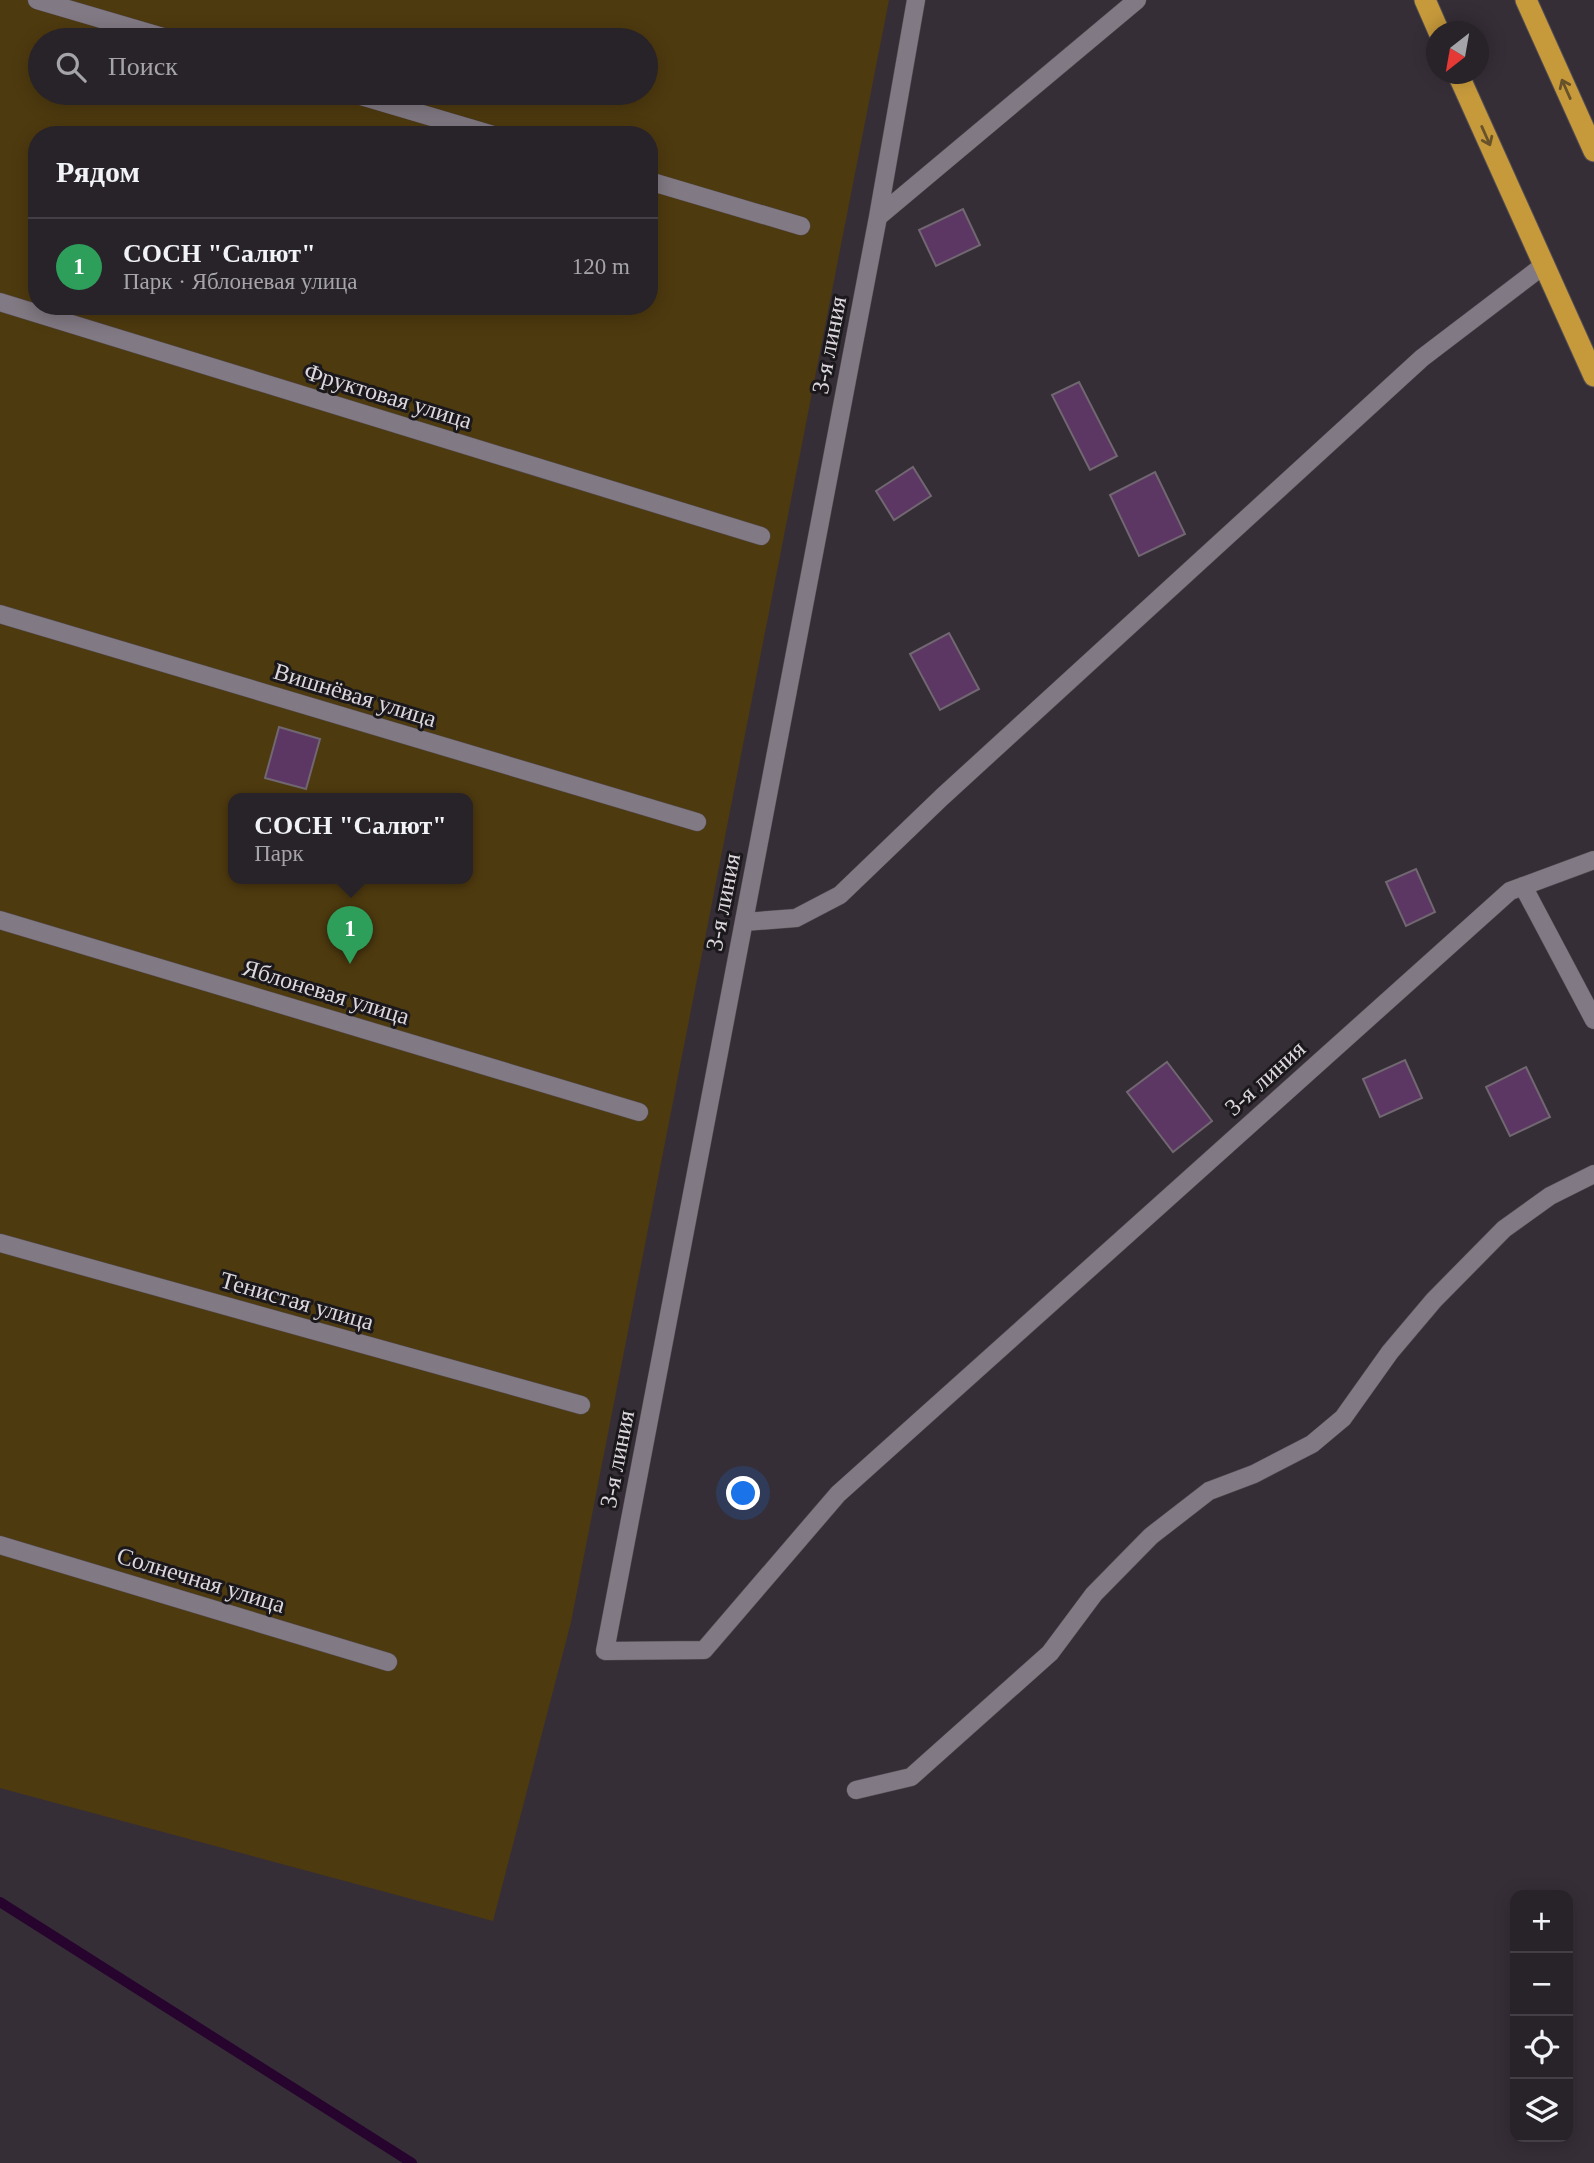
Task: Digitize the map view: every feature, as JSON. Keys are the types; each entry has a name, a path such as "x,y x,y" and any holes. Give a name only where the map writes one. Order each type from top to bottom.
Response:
{"highway":[{"path":"1425,0 1434,21"},
{"path":"1526,0 1594,151"},
{"path":"1463,84 1594,376"}],"street":[{"path":"37,0 132,28"},
{"name":"3-я линия","path":"916,0 878,217 605,1651 704,1650 838,1494 1510,891 1594,860"},
{"path":"878,217 1137,0"},
{"path":"392,105 463,126"},
{"path":"658,184 801,226"},
{"path":"744,922 796,918 839,895 1422,358 1544,265"},
{"name":"Фруктовая улица","path":"0,302 28,311"},
{"name":"Фруктовая улица","path":"42,315 761,536"},
{"name":"Вишнёвая улица","path":"0,614 697,822"},
{"path":"1522,886 1594,1020"},
{"name":"Яблоневая улица","path":"0,920 639,1112"},
{"path":"856,1790 911,1777 1049,1653 1094,1594 1151,1536 1209,1491 1254,1474 1312,1444 1343,1418 1390,1352 1434,1300 1504,1229 1550,1196 1594,1174"},
{"name":"Тенистая улица","path":"0,1243 581,1405"},
{"name":"Солнечная улица","path":"0,1545 387,1662"}],"shaded area":[{"path":"0,0 889,0 571,1622 493,1921 0,1788"}],"building":[{"path":"963,209 980,245 936,266 919,230"},
{"path":"1079,382 1117,456 1090,470 1052,395"},
{"path":"913,467 931,496 894,520 876,491"},
{"path":"1155,472 1185,534 1139,556 1110,495"},
{"path":"949,633 979,689 940,710 910,654"},
{"path":"279,727 320,739 306,789 265,778"},
{"path":"1416,869 1435,912 1406,926 1386,882"},
{"path":"1405,1060 1422,1098 1380,1117 1363,1079"},
{"path":"1167,1062 1212,1121 1173,1152 1127,1092"},
{"path":"1526,1067 1550,1117 1510,1136 1486,1087"}],"waterway":[{"path":"0,1902 412,2163"}],"place":[{"name":"СОСН \"Салют\"","path":"350,964"}]}
